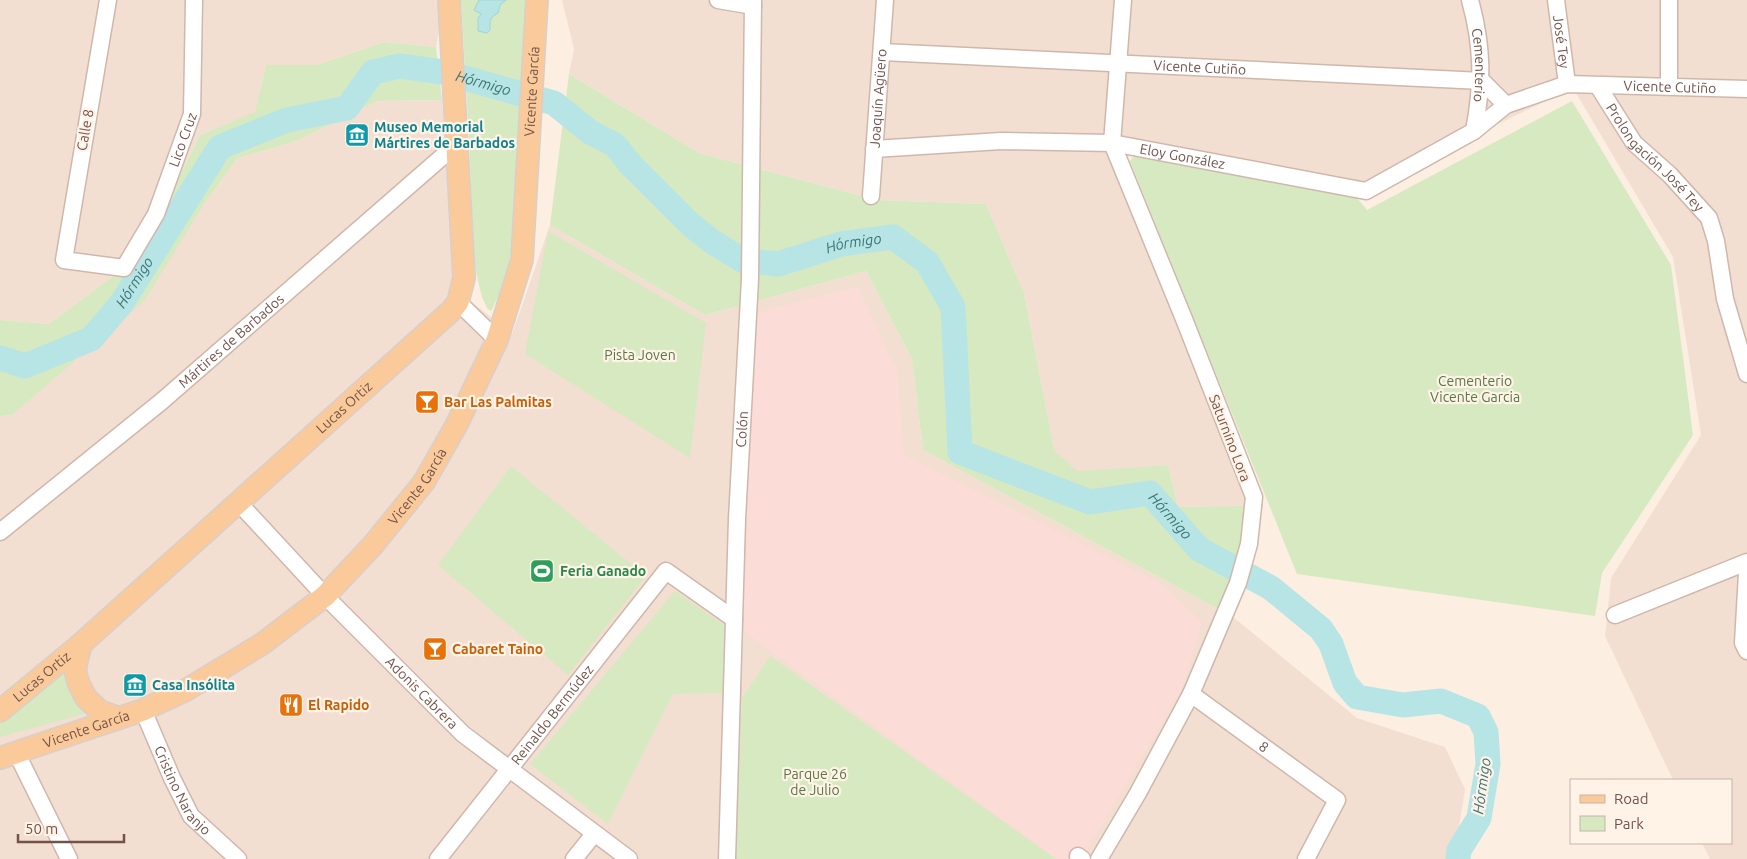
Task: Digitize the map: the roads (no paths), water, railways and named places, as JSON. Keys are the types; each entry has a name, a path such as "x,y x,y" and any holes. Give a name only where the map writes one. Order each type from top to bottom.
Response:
{"main road":[{"name":"Lucas Ortiz","path":"0,711 81,644 451,311 458,302 464,278 449,0"},
{"name":"Vicente García","path":"8,755 143,710 186,690 262,644 325,596 374,545 424,482 457,424 497,340 522,260 537,6"},
{"path":"81,644 75,669 78,682 86,698 100,711 119,718"}],"street":[{"name":"Calle 8","path":"108,0 64,260 124,268"},
{"name":"Lico Cruz","path":"124,268 156,214 192,114 194,0"},
{"path":"718,0 753,3"},
{"name":"Joaquín Agüero","path":"871,196 885,0"},
{"name":"Saturnino Lora","path":"1099,859 1138,793 1191,694 1238,583 1249,544 1254,498 1112,143 1123,0"},
{"name":"Cementerio","path":"1470,0 1477,24 1482,81 1474,131"},
{"name":"José Tey","path":"1556,0 1567,84"},
{"path":"1669,0 1669,85"},
{"name":"Colón","path":"727,859 737,519 750,279 753,3"},
{"name":"Vicente Cutiño","path":"882,52 1482,81"},
{"path":"1482,81 1506,105"},
{"name":"Vicente Cutiño","path":"1474,131 1506,105 1567,84 1598,86 1669,85 1747,89"},
{"name":"Prolongación José Tey","path":"1598,86 1634,143 1670,175 1709,218 1716,240 1725,299 1747,374"},
{"name":"Eloy González","path":"874,149 1001,141 1112,143 1366,191 1474,131"},
{"name":"Mártires de Barbados","path":"0,532 162,401 458,143"},
{"path":"458,302 497,340"},
{"name":"Adonis Cabrera","path":"238,502 325,596 463,734 629,859"},
{"path":"1615,614 1747,562"},
{"name":"Reinaldo Bermúdez","path":"438,859 666,571 734,619"},
{"path":"1747,573 1744,644 1747,651"},
{"name":"8","path":"1191,694 1337,800 1306,859"},
{"name":"Cristino Naranjo","path":"143,710 172,778 192,816 238,859"},
{"path":"8,755 69,859"},
{"path":"574,859 594,834"}],"water":[{"path":"479,0 506,0 500,5 498,13 493,16 490,22 490,30 487,33 478,31 478,18 481,14 474,10"}],"waterway":[{"name":"Hórmigo","path":"0,358 25,366 91,339 121,304 220,147 287,120 347,108 373,72 400,66 443,72 554,103 590,132 615,145 630,164 690,224 711,241 742,260 778,264 841,244 893,237 927,262 953,307 960,452 1090,502 1150,493 1199,549 1271,588 1321,629 1331,644 1345,683 1357,697 1403,705 1441,701 1478,716 1486,732 1488,764 1479,818 1459,850 1458,859"}],"place":[{"name":"Museo Memorial Mártires de Barbados","path":"357,135"},
{"name":"Bar Las Palmitas","path":"427,402"},
{"name":"Feria Ganado","path":"542,571"},
{"name":"Cabaret Taino","path":"435,649"},
{"name":"Casa Insólita","path":"135,685"},
{"name":"El Rapido","path":"291,705"}],"park label":[{"name":"Pista Joven","path":"640,355"},
{"name":"Cementerio Vicente Garcia","path":"1475,390"},
{"name":"Parque 26 de Julio","path":"815,782"}]}
